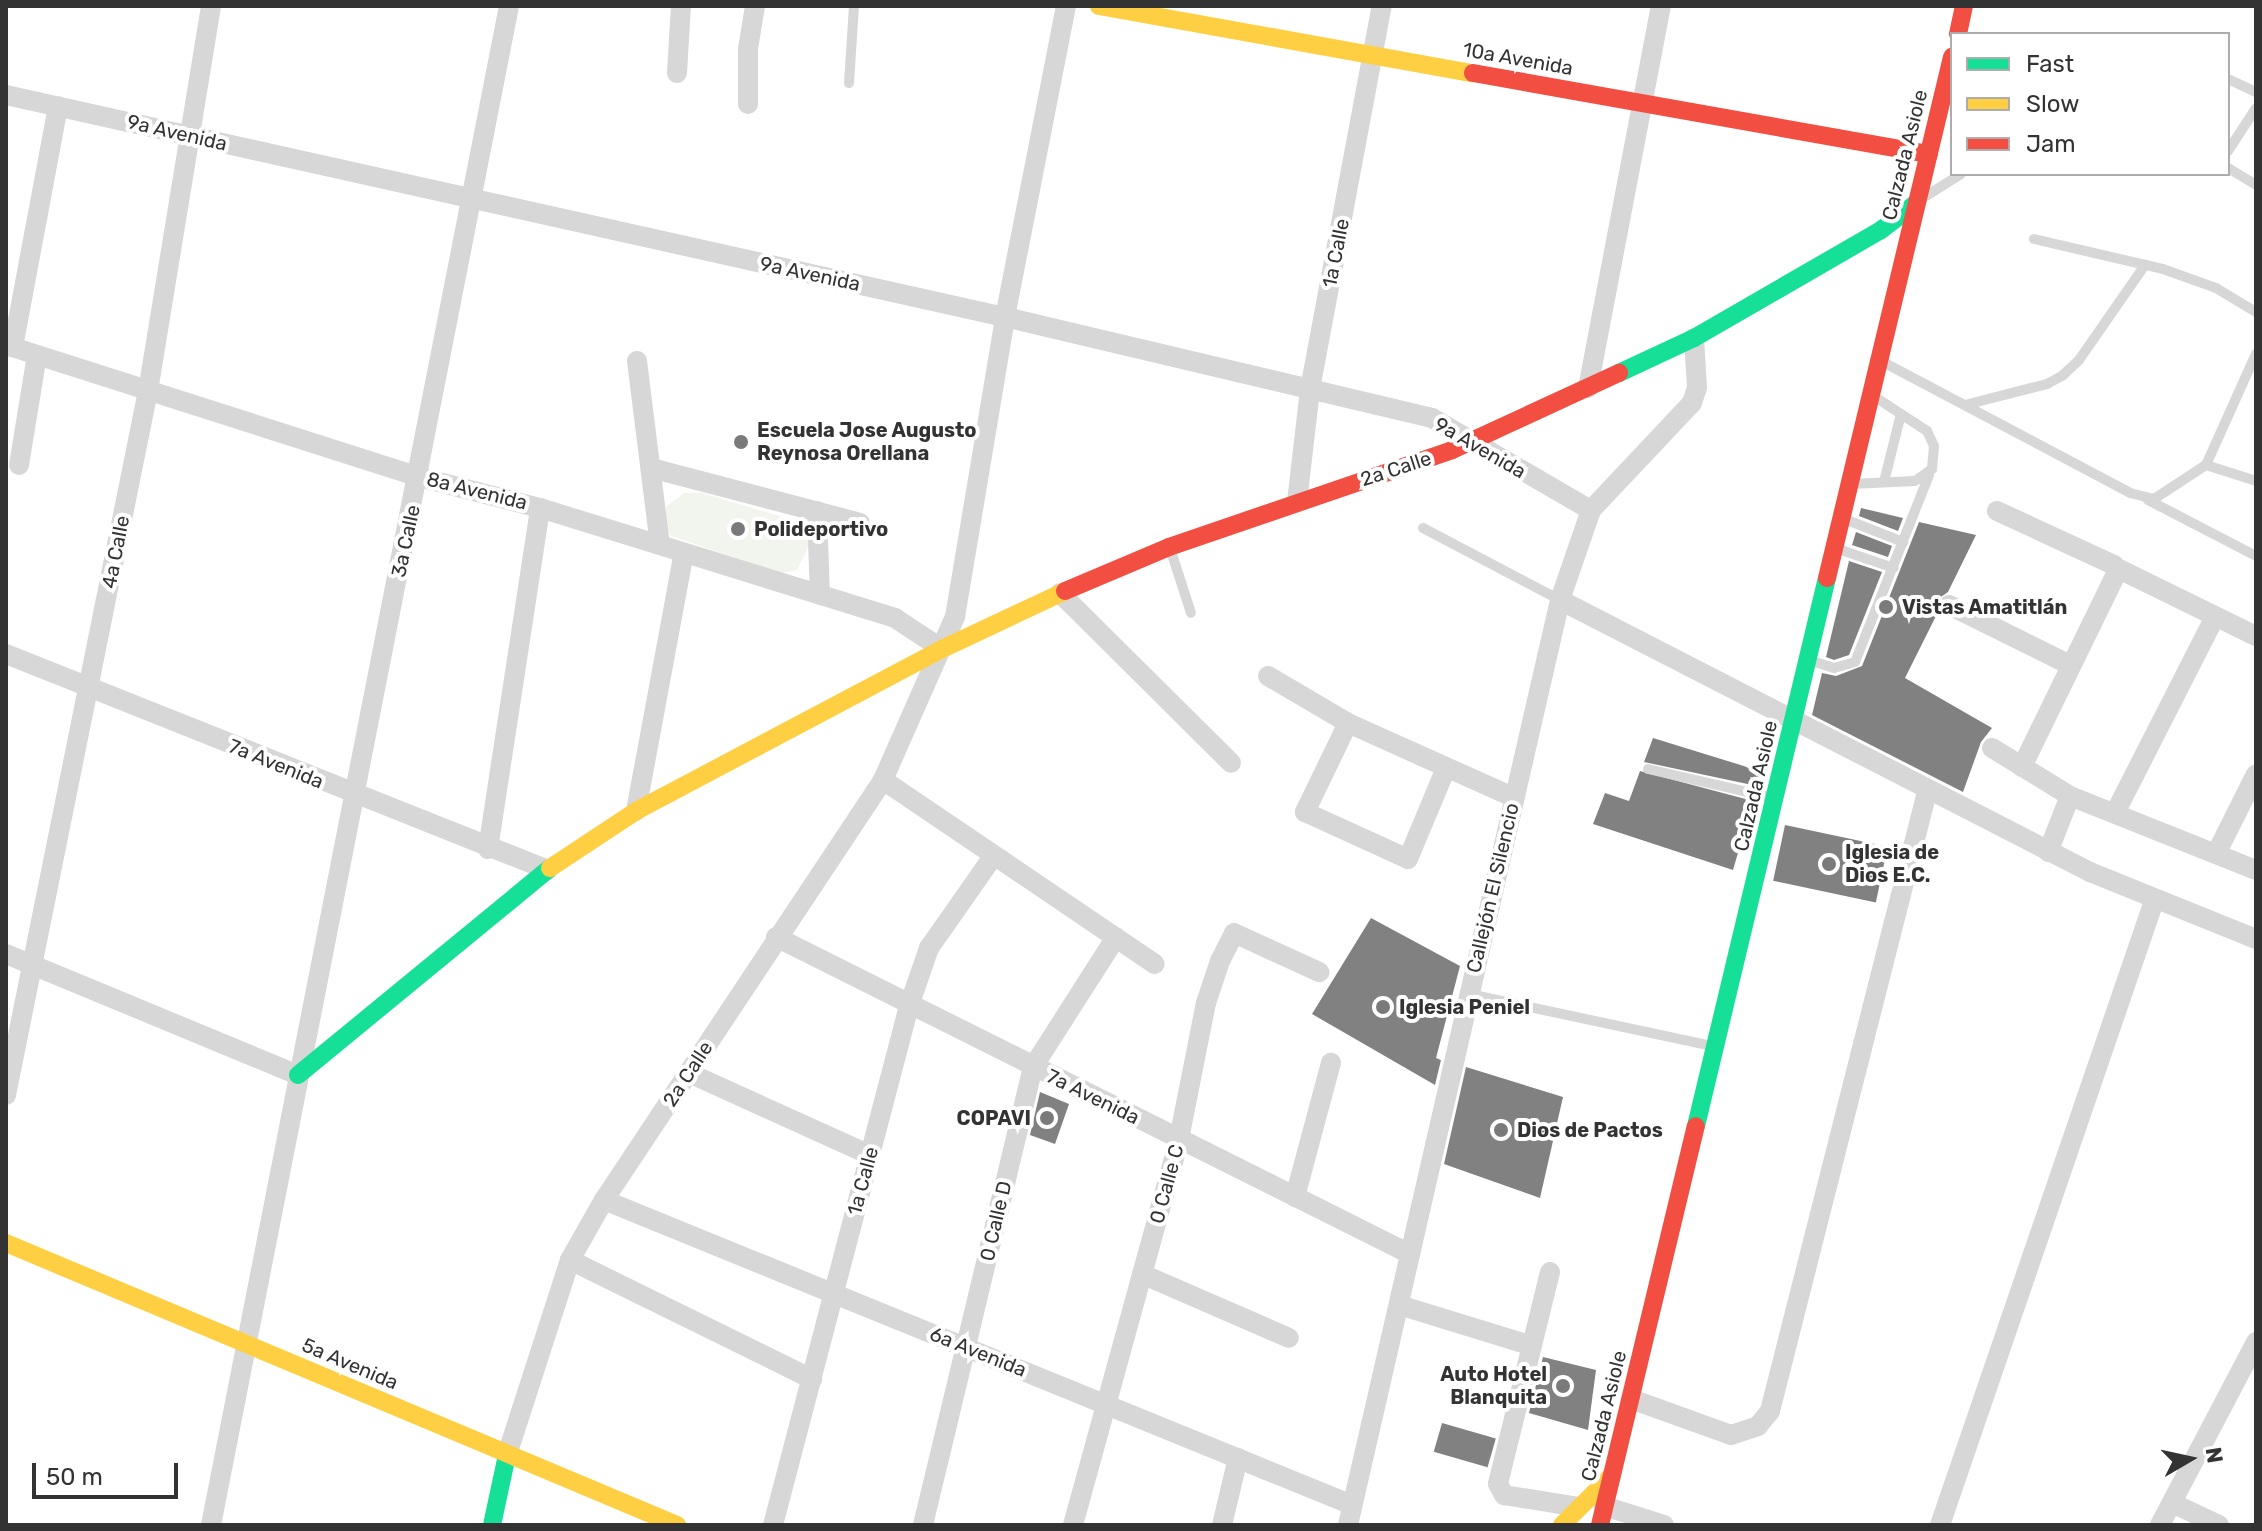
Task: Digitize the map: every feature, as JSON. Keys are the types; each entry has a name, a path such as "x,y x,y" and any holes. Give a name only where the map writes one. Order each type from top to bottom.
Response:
{"main road":[{"name":"10a Avenida","path":"1099,6 1929,154"},
{"path":"1958,32 1964,6"},
{"name":"Calzada Asiole","path":"1602,1516 1717,1047 1950,65"},
{"name":"2a Calle","path":"942,649 1060,593 1169,547 1468,443 1694,338 1881,230 1915,204"},
{"path":"298,1075 548,870 636,811 942,649"},
{"name":"5a Avenida","path":"6,1243 677,1525"},
{"name":"2a Calle","path":"492,1525 507,1455"},
{"path":"1562,1525 1613,1474"}],"street":[{"name":"4a Calle","path":"6,1095 148,391 211,6"},
{"name":"3a Calle","path":"211,1525 509,6"},
{"path":"677,73 681,6"},
{"path":"748,104 748,49 755,6"},
{"name":"2a Calle","path":"507,1455 570,1260 604,1200 883,780 955,617 1005,317 1066,6"},
{"name":"1a Calle","path":"1297,502 1310,389 1382,6"},
{"path":"1588,388 1661,6"},
{"name":"9a Avenida","path":"6,95 1005,317 1432,418 1468,443 1591,510"},
{"path":"10,346 58,106"},
{"name":"Callejón El Silencio","path":"1350,1515 1560,600 1591,510 1692,403 1697,388 1694,338"},
{"name":"8a Avenida","path":"10,346 419,477 540,508 820,595 910,625 942,649"},
{"path":"19,465 37,355"},
{"path":"637,361 660,545"},
{"path":"651,468 860,523"},
{"path":"488,849 540,508"},
{"path":"817,511 820,595"},
{"path":"1997,511 2256,636"},
{"path":"636,811 684,553"},
{"path":"2022,767 2117,568"},
{"path":"1060,593 1231,763"},
{"path":"1560,600 2048,852 2154,901 2256,939"},
{"path":"1949,605 2070,665"},
{"path":"2116,811 2215,617"},
{"name":"7a Avenida","path":"6,654 488,849 548,870"},
{"path":"1268,676 1348,723 1513,797"},
{"path":"1348,723 1305,812 1408,859 1446,768"},
{"path":"1992,748 2070,796 2116,811 2256,870"},
{"path":"2216,854 2256,774"},
{"path":"883,780 1155,964"},
{"path":"1631,1399 1731,1435 1758,1426 1770,1411 1927,792"},
{"path":"2048,852 2070,796"},
{"name":"1a Calle","path":"773,1525 909,1006 929,948 994,855"},
{"path":"1940,1525 2154,901"},
{"path":"2236,932 2256,922"},
{"name":"0 Calle C","path":"1073,1525 1179,1139 1209,991 1234,933 1319,972"},
{"name":"7a Avenida","path":"776,937 1410,1254"},
{"name":"0 Calle D","path":"923,1525 1033,1067 1116,937"},
{"path":"6,954 298,1075"},
{"path":"1295,1197 1331,1063"},
{"path":"689,1073 870,1155"},
{"name":"6a Avenida","path":"604,1200 1238,1458 1350,1515"},
{"path":"570,1260 812,1379"},
{"path":"1550,1272 1498,1484 1504,1495 1578,1507"},
{"path":"1142,1274 1289,1338"},
{"path":"1399,1305 1532,1346"},
{"path":"2160,1525 2256,1342"},
{"path":"1222,1525 1238,1458"},
{"path":"2172,1503 2219,1525"},
{"path":"1602,1516 1664,1525"}],"lane":[{"path":"849,83 854,6"},
{"path":"2230,80 2256,91"},
{"path":"2230,148 2256,108"},
{"path":"2230,169 2256,185"},
{"path":"1915,204 1958,176"},
{"path":"2034,239 2145,265 2216,288 2256,312"},
{"path":"1965,405 2063,375 2145,265"},
{"path":"2145,499 2160,496 2206,465 2256,354"},
{"path":"1878,360 2256,556"},
{"path":"1808,660 1834,668 1855,662 1929,475 1933,442 1927,431 1870,393"},
{"path":"1884,482 1901,414"},
{"path":"2206,465 2256,481"},
{"path":"1849,485 1929,475"},
{"path":"1841,518 1903,542"},
{"path":"1423,528 1560,600"},
{"path":"1169,547 1191,613"},
{"path":"1834,548 1894,568"},
{"path":"1648,769 1776,799"},
{"path":"1469,994 1717,1047"}],"shaded area":[{"name":"Polideportivo","path":"684,493 702,493 803,523 813,537 797,570 781,573 671,536 663,522 667,506"}],"building":[{"path":"1861,508 1903,518 1898,531 1859,516"},
{"name":"Vistas Amatitlán","path":"1919,522 1976,535 1948,592 1938,599 1938,612 1905,678 1992,728 1981,742 1963,792 1812,715 1822,673 1836,676 1862,666"},
{"path":"1856,532 1892,546 1888,557 1852,545"},
{"path":"1849,561 1882,572 1849,655 1834,660 1826,657"},
{"path":"1653,738 1760,771 1757,786 1644,762"},
{"path":"1640,771 1753,801 1733,870 1593,824 1605,793 1629,801"},
{"name":"Iglesia de Dios E.C.","path":"1785,825 1888,847 1876,903 1773,881"},
{"name":"Iglesia Peniel","path":"1371,918 1460,966 1436,1058 1441,1060 1435,1085 1312,1014"},
{"name":"Dios de Pactos","path":"1466,1067 1563,1097 1540,1198 1444,1164"},
{"name":"COPAVI","path":"1040,1092 1069,1104 1055,1144 1030,1135"},
{"name":"Auto Hotel Blanquita","path":"1543,1357 1596,1370 1588,1430 1529,1413"},
{"path":"1442,1423 1496,1438 1488,1467 1434,1452"}],"traffic: fast":[{"path":"1619,373 1694,338 1881,230 1915,204"},
{"path":"1696,1126 1827,578"},
{"path":"298,1075 550,868"},
{"path":"492,1525 507,1455"}],"traffic: slow":[{"path":"1099,6 1473,73"},
{"path":"550,868 636,811 942,649 1065,591"},
{"path":"6,1243 677,1525"},
{"path":"1562,1525 1612,1475"}],"traffic: jam":[{"path":"1958,32 1964,6"},
{"path":"1827,578 1950,65"},
{"path":"1473,73 1929,154"},
{"path":"1065,591 1169,547 1452,450 1619,373"},
{"path":"1600,1525 1696,1126"}],"place":[{"name":"Escuela Jose Augusto Reynosa Orellana","path":"741,442"},
{"name":"Polideportivo","path":"738,529"},
{"name":"Vistas Amatitlán","path":"1886,607"},
{"name":"Iglesia de Dios E.C.","path":"1829,864"},
{"name":"Iglesia Peniel","path":"1383,1007"},
{"name":"COPAVI","path":"1047,1118"},
{"name":"Dios de Pactos","path":"1501,1130"},
{"name":"Auto Hotel Blanquita","path":"1563,1386"}]}
